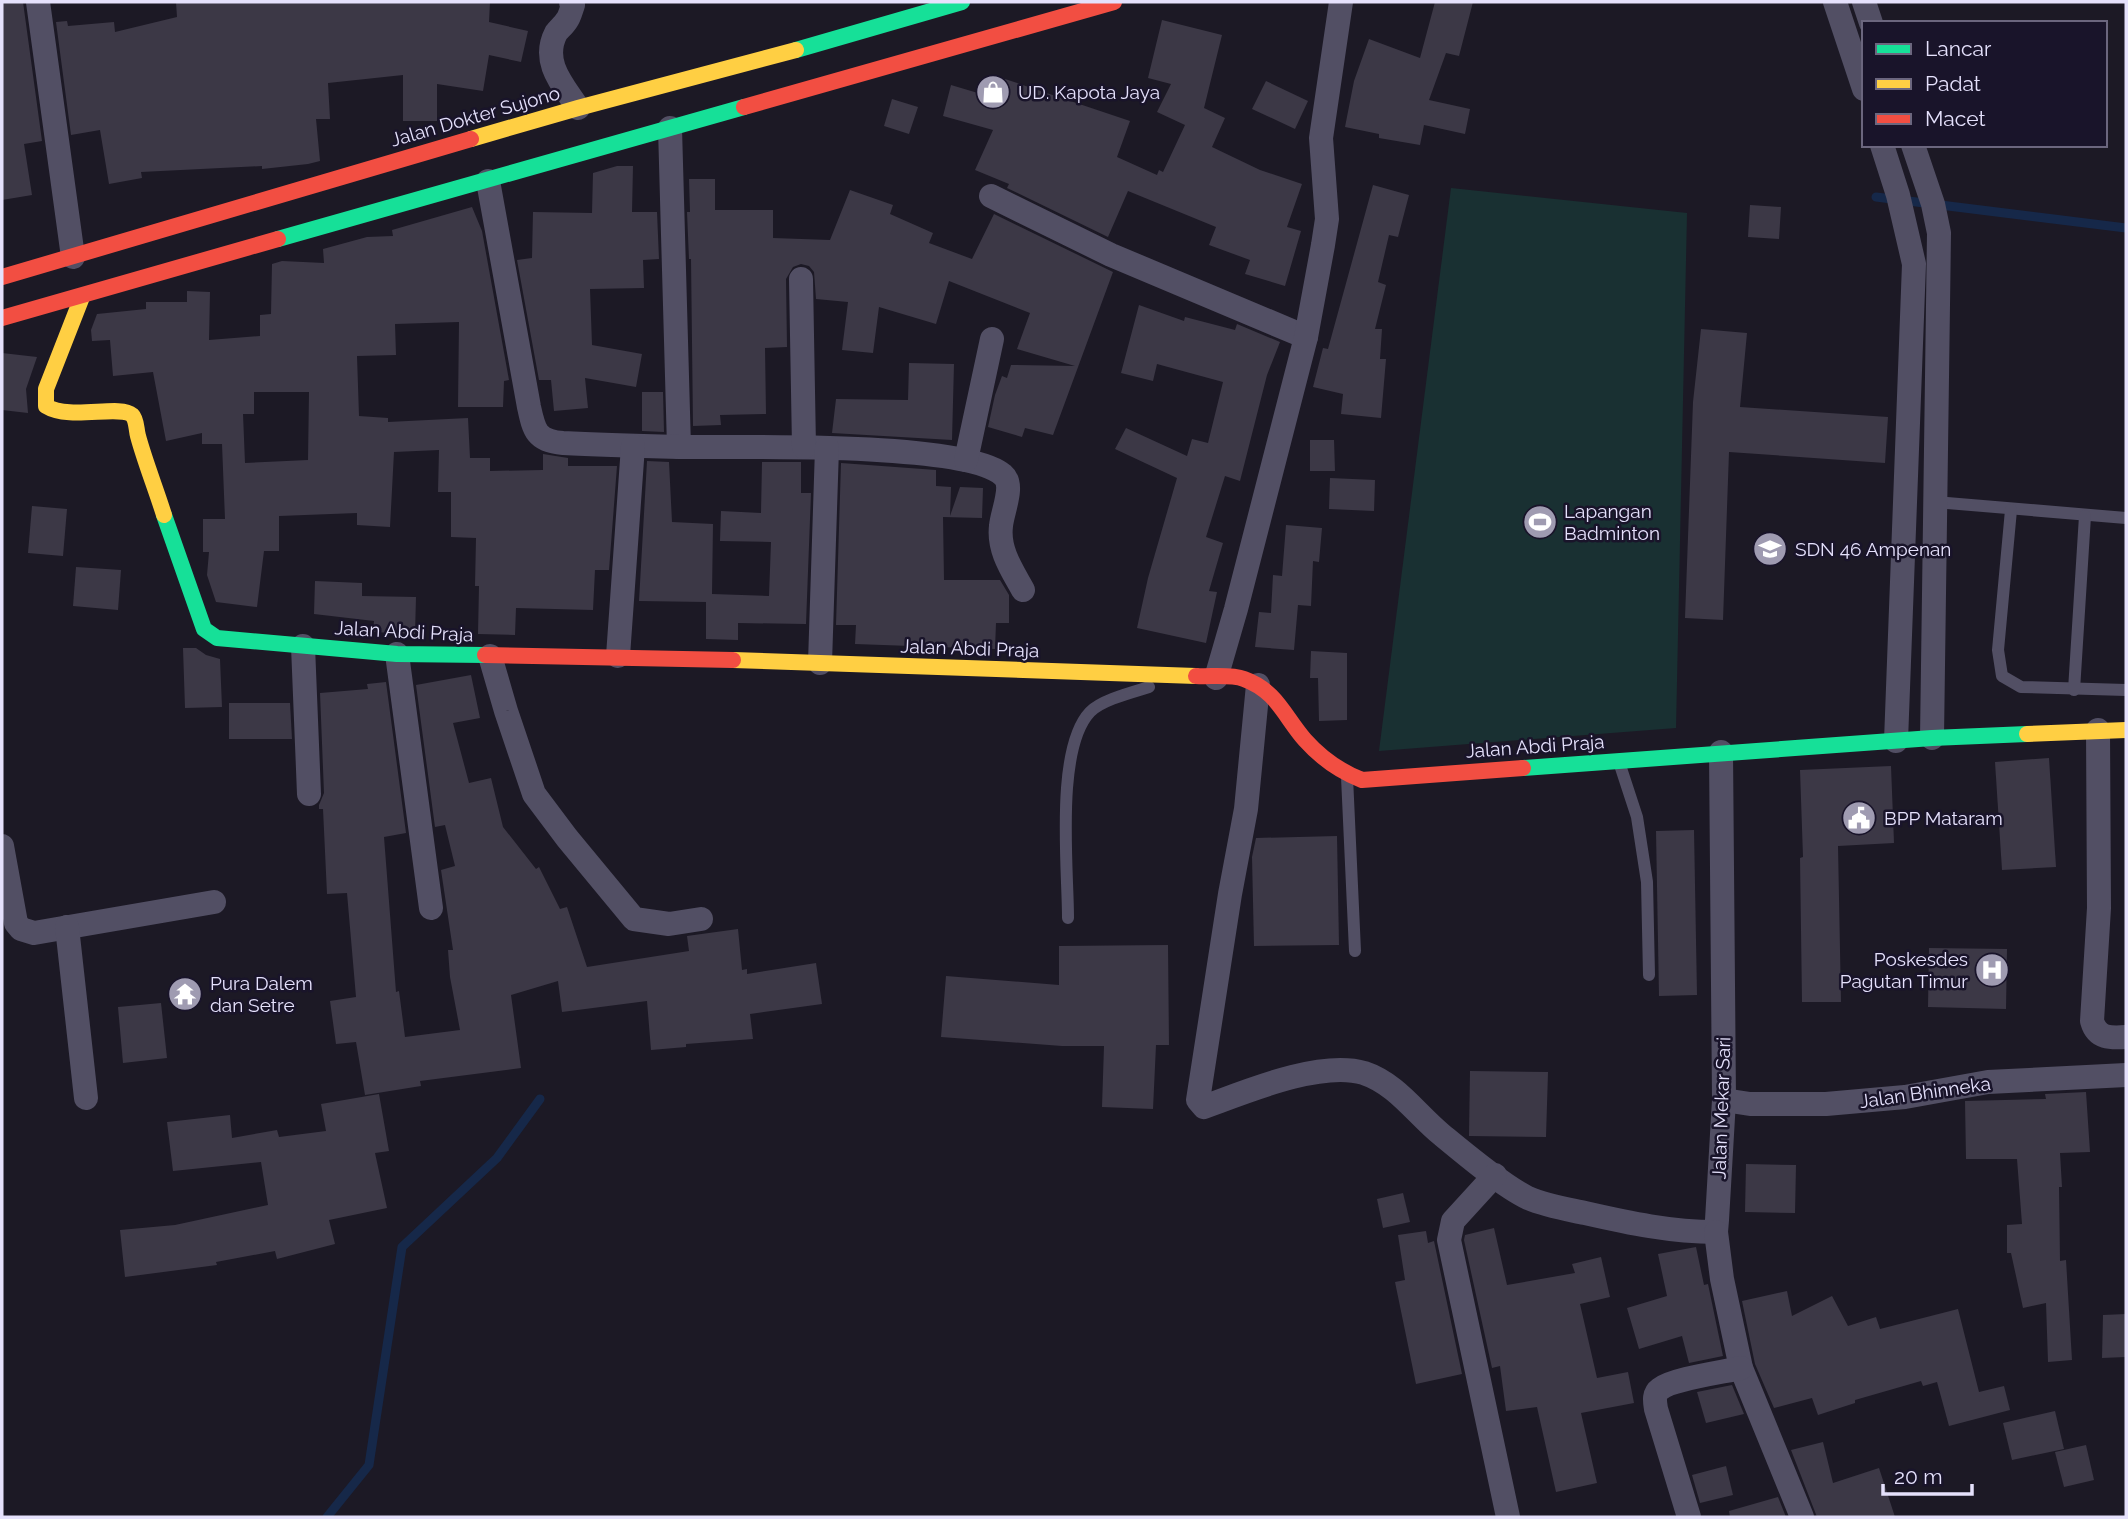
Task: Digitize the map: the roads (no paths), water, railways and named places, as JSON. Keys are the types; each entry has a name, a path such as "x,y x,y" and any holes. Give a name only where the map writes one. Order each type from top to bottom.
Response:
{"main road":[{"name":"Jalan Dokter Sujono","path":"2,276 578,108 962,2"},
{"path":"2,318 1114,2"},
{"name":"Jalan Abdi Praja","path":"82,297 46,389 46,406 50,411 62,414 121,411 135,419 138,435 204,629 217,638 397,654 618,656 1242,678 1258,685"},
{"path":"1258,685 1268,691 1304,739 1347,775"},
{"name":"Jalan Abdi Praja","path":"1347,775 1368,780 1932,738 2126,730"}],"street":[{"path":"38,2 73,257"},
{"path":"571,2 573,5 567,21 557,31 551,46 550,59 554,71 578,108"},
{"path":"1216,678 1306,337 1327,219 1321,138 1341,2"},
{"path":"1835,2 1862,83"},
{"path":"1864,2 1870,21"},
{"path":"670,128 679,447"},
{"path":"1883,147 1898,195 1914,264 1896,741"},
{"path":"1914,147 1939,233 1932,738"},
{"path":"363,170 367,213"},
{"path":"488,181 533,426 540,438 551,442 633,446 816,448 922,454 965,460 1002,474 1007,480 1008,493 1000,529 1001,545 1023,590"},
{"path":"991,196 1111,255 1306,337"},
{"path":"801,279 816,448 820,663"},
{"path":"965,460 992,339"},
{"path":"618,656 633,446"},
{"path":"303,646 309,794"},
{"path":"397,654 431,908"},
{"path":"490,656 534,794 567,838 634,919 669,924 701,919"},
{"path":"1258,685 1246,809 1198,1100 1204,1107 1287,1077 1339,1071 1363,1073 1394,1089 1432,1128 1491,1179 1526,1197 1548,1205 1640,1225 1716,1237"},
{"path":"2098,730 2099,908 2092,1021 2095,1030 2102,1035 2109,1038 2126,1037"},
{"name":"Jalan Mekar Sari","path":"1721,752 1724,1100 1716,1237 1741,1368 1802,1517"},
{"path":"2,846 16,923 21,929 34,933 214,902"},
{"path":"67,927 86,1098"},
{"name":"Jalan Bhinneka","path":"1724,1100 1750,1104 1826,1104 1905,1097 1988,1082 2126,1075"},
{"path":"1491,1179 1453,1222 1449,1240 1508,1517"},
{"path":"1689,1517 1656,1409 1655,1396 1658,1389 1670,1384 1741,1368"}],"lane":[{"path":"1935,502 2126,518"},
{"path":"2011,510 1998,649 2002,676 2021,687 2126,690"},
{"path":"2074,690 2085,516"},
{"path":"1068,918 1067,779 1078,728 1092,709 1129,693 1184,678"},
{"path":"1619,761 1637,817 1647,882 1649,975"},
{"path":"1347,775 1355,951"}],"waterway":[{"path":"1876,197 2126,228"},
{"path":"327,1517 369,1465 402,1247 497,1158 540,1099"}],"place":[{"name":"UD. Kapota Jaya","path":"993,92"},
{"name":"Lapangan Badminton","path":"1540,522"},
{"name":"SDN 46 Ampenan","path":"1770,549"},
{"name":"BPP Mataram","path":"1859,818"},
{"name":"Poskesdes Pagutan Timur","path":"1992,970"},
{"name":"Pura Dalem dan Setre","path":"185,994"}]}
